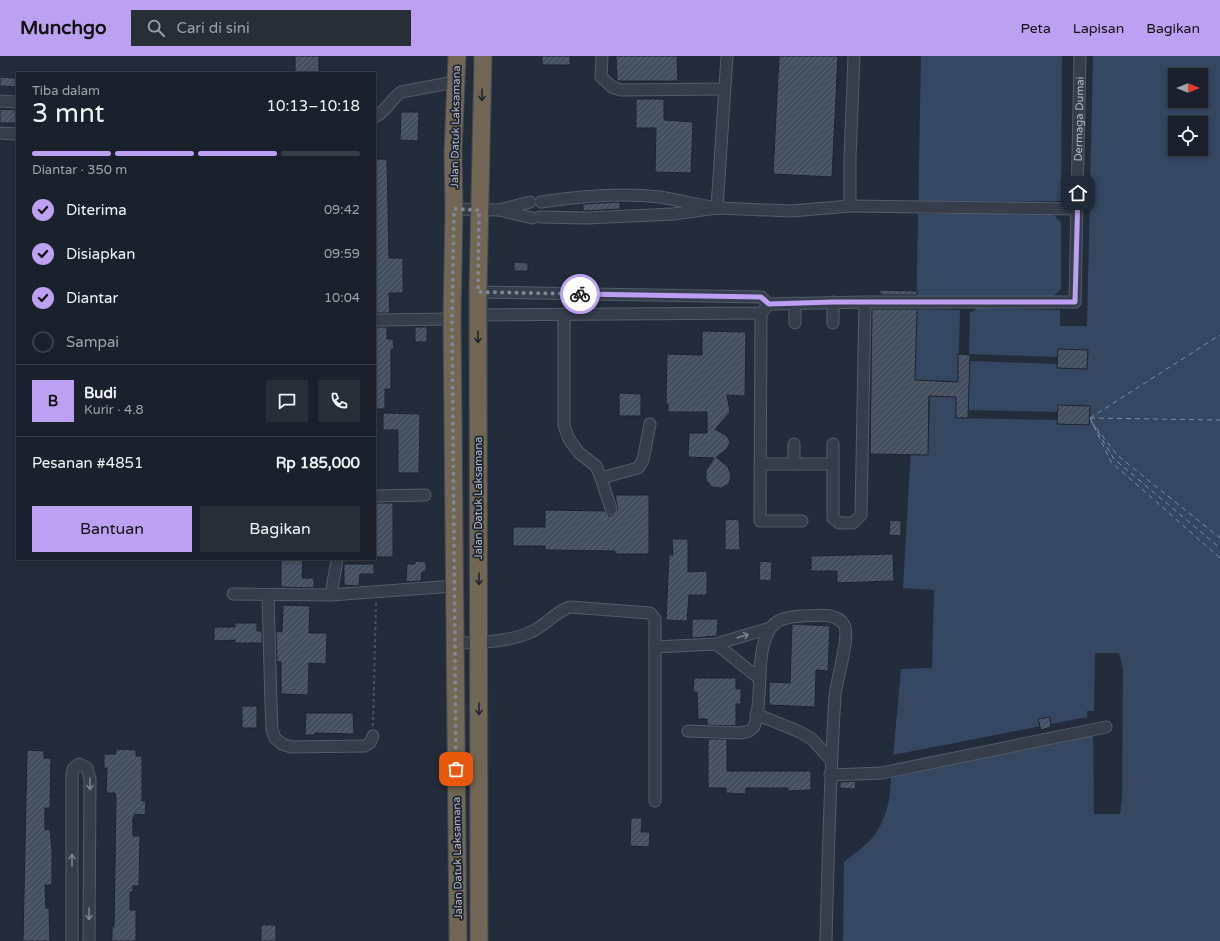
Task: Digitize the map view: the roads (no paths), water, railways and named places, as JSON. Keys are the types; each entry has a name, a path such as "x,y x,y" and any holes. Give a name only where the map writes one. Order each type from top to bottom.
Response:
{"highway":[{"name":"Jalan Datuk Laksamana","path":"457,56 453,152 454,209 452,319 458,941"},
{"name":"Jalan Datuk Laksamana","path":"479,941 478,292 483,56"}],"street":[{"path":"602,56 601,77 612,87 621,90 724,89"},
{"path":"717,208 727,56"},
{"path":"850,206 850,158 854,56"},
{"name":"Dermaga Dumai","path":"864,302 1075,302 1080,56"},
{"path":"376,115 388,107 394,97 401,92 456,82"},
{"path":"0,101 16,102"},
{"path":"0,133 16,134"},
{"path":"499,210 535,202 579,196 660,197 717,208 791,211 850,206 1077,209"},
{"path":"454,209 499,210 536,217 587,218 673,214 717,208"},
{"path":"478,292 761,297 769,304 864,302 861,515 853,523 839,523 833,518 833,444"},
{"path":"833,302 833,323"},
{"path":"795,303 795,323"},
{"path":"769,304 761,313 760,520 802,521"},
{"path":"478,315 761,313"},
{"path":"564,314 564,426 569,439 579,453 596,466 611,509"},
{"path":"376,320 452,319"},
{"path":"601,478 638,468 642,460 650,424"},
{"path":"794,444 794,464"},
{"path":"760,464 833,464"},
{"path":"376,496 425,495"},
{"path":"331,595 337,560"},
{"path":"233,594 331,595 377,593 454,586"},
{"path":"268,595 272,730 275,738 282,744 291,748 327,748 365,746 370,743 373,736"},
{"path":"454,643 479,643 532,632 564,609 570,607 650,613 655,619 654,801"},
{"path":"655,647 716,644 770,628 780,620 788,617 826,615 840,620 845,625 847,632 844,652 836,684 830,775 826,941"},
{"path":"688,730 741,733 749,731 754,727 764,643 770,628"},
{"path":"716,644 760,679"},
{"path":"756,714 800,732 812,740 831,760"},
{"path":"830,775 882,772 1106,727"},
{"path":"72,941 72,774 73,769 79,764 87,768 90,779 89,941"}],"water":[{"path":"921,56 1220,56 1220,941 843,941 844,862 868,843 873,837 882,823 889,801 901,669 932,668 934,590 903,588 915,380"}]}
